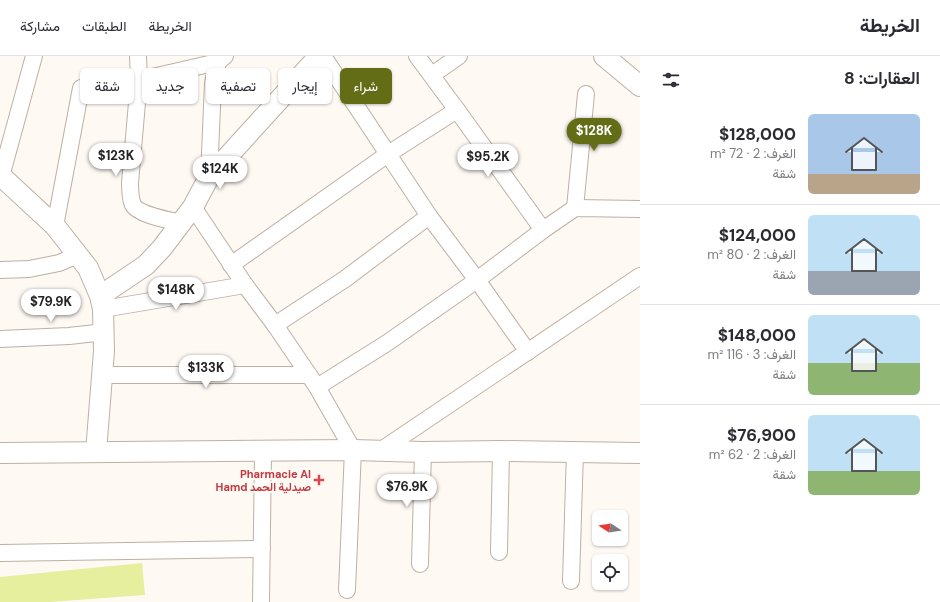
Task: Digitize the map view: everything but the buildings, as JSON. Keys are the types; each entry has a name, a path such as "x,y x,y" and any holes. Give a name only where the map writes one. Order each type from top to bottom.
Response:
{"street":[{"path":"34,56 1,176 55,226 88,268 101,302 105,332 103,375 96,452"},
{"path":"138,56 139,80 130,198 134,207 147,214 181,223"},
{"path":"101,302 146,265 162,248 193,207 209,177 319,56"},
{"path":"323,56 429,216 478,280 528,352"},
{"path":"417,56 543,230"},
{"path":"432,75 459,56"},
{"path":"604,56 640,86"},
{"path":"139,80 221,59"},
{"path":"209,177 213,83 221,59"},
{"path":"55,226 80,93"},
{"path":"575,208 586,94"},
{"path":"232,265 388,154 457,110"},
{"path":"193,207 245,285 275,325 313,381 353,450 347,590"},
{"path":"103,375 313,381 387,343 478,280 543,230 575,208 640,209"},
{"path":"275,325 345,279 429,216"},
{"path":"0,270 29,269 59,263 78,255"},
{"path":"380,451 640,276"},
{"path":"101,302 245,285"},
{"path":"0,339 69,336 105,332"},
{"path":"0,453 263,452 353,450 422,452 575,451 640,453"},
{"path":"498,552 501,451"},
{"path":"571,580 575,451"},
{"path":"261,602 263,452"},
{"path":"420,564 422,452"},
{"path":"0,553 262,549"}],"green space":[{"path":"142,563 145,595 50,602 0,602 0,577"}],"place":[{"name":"Pharmacie Al Hamd صيدلية الحمد","path":"319,480"}]}
